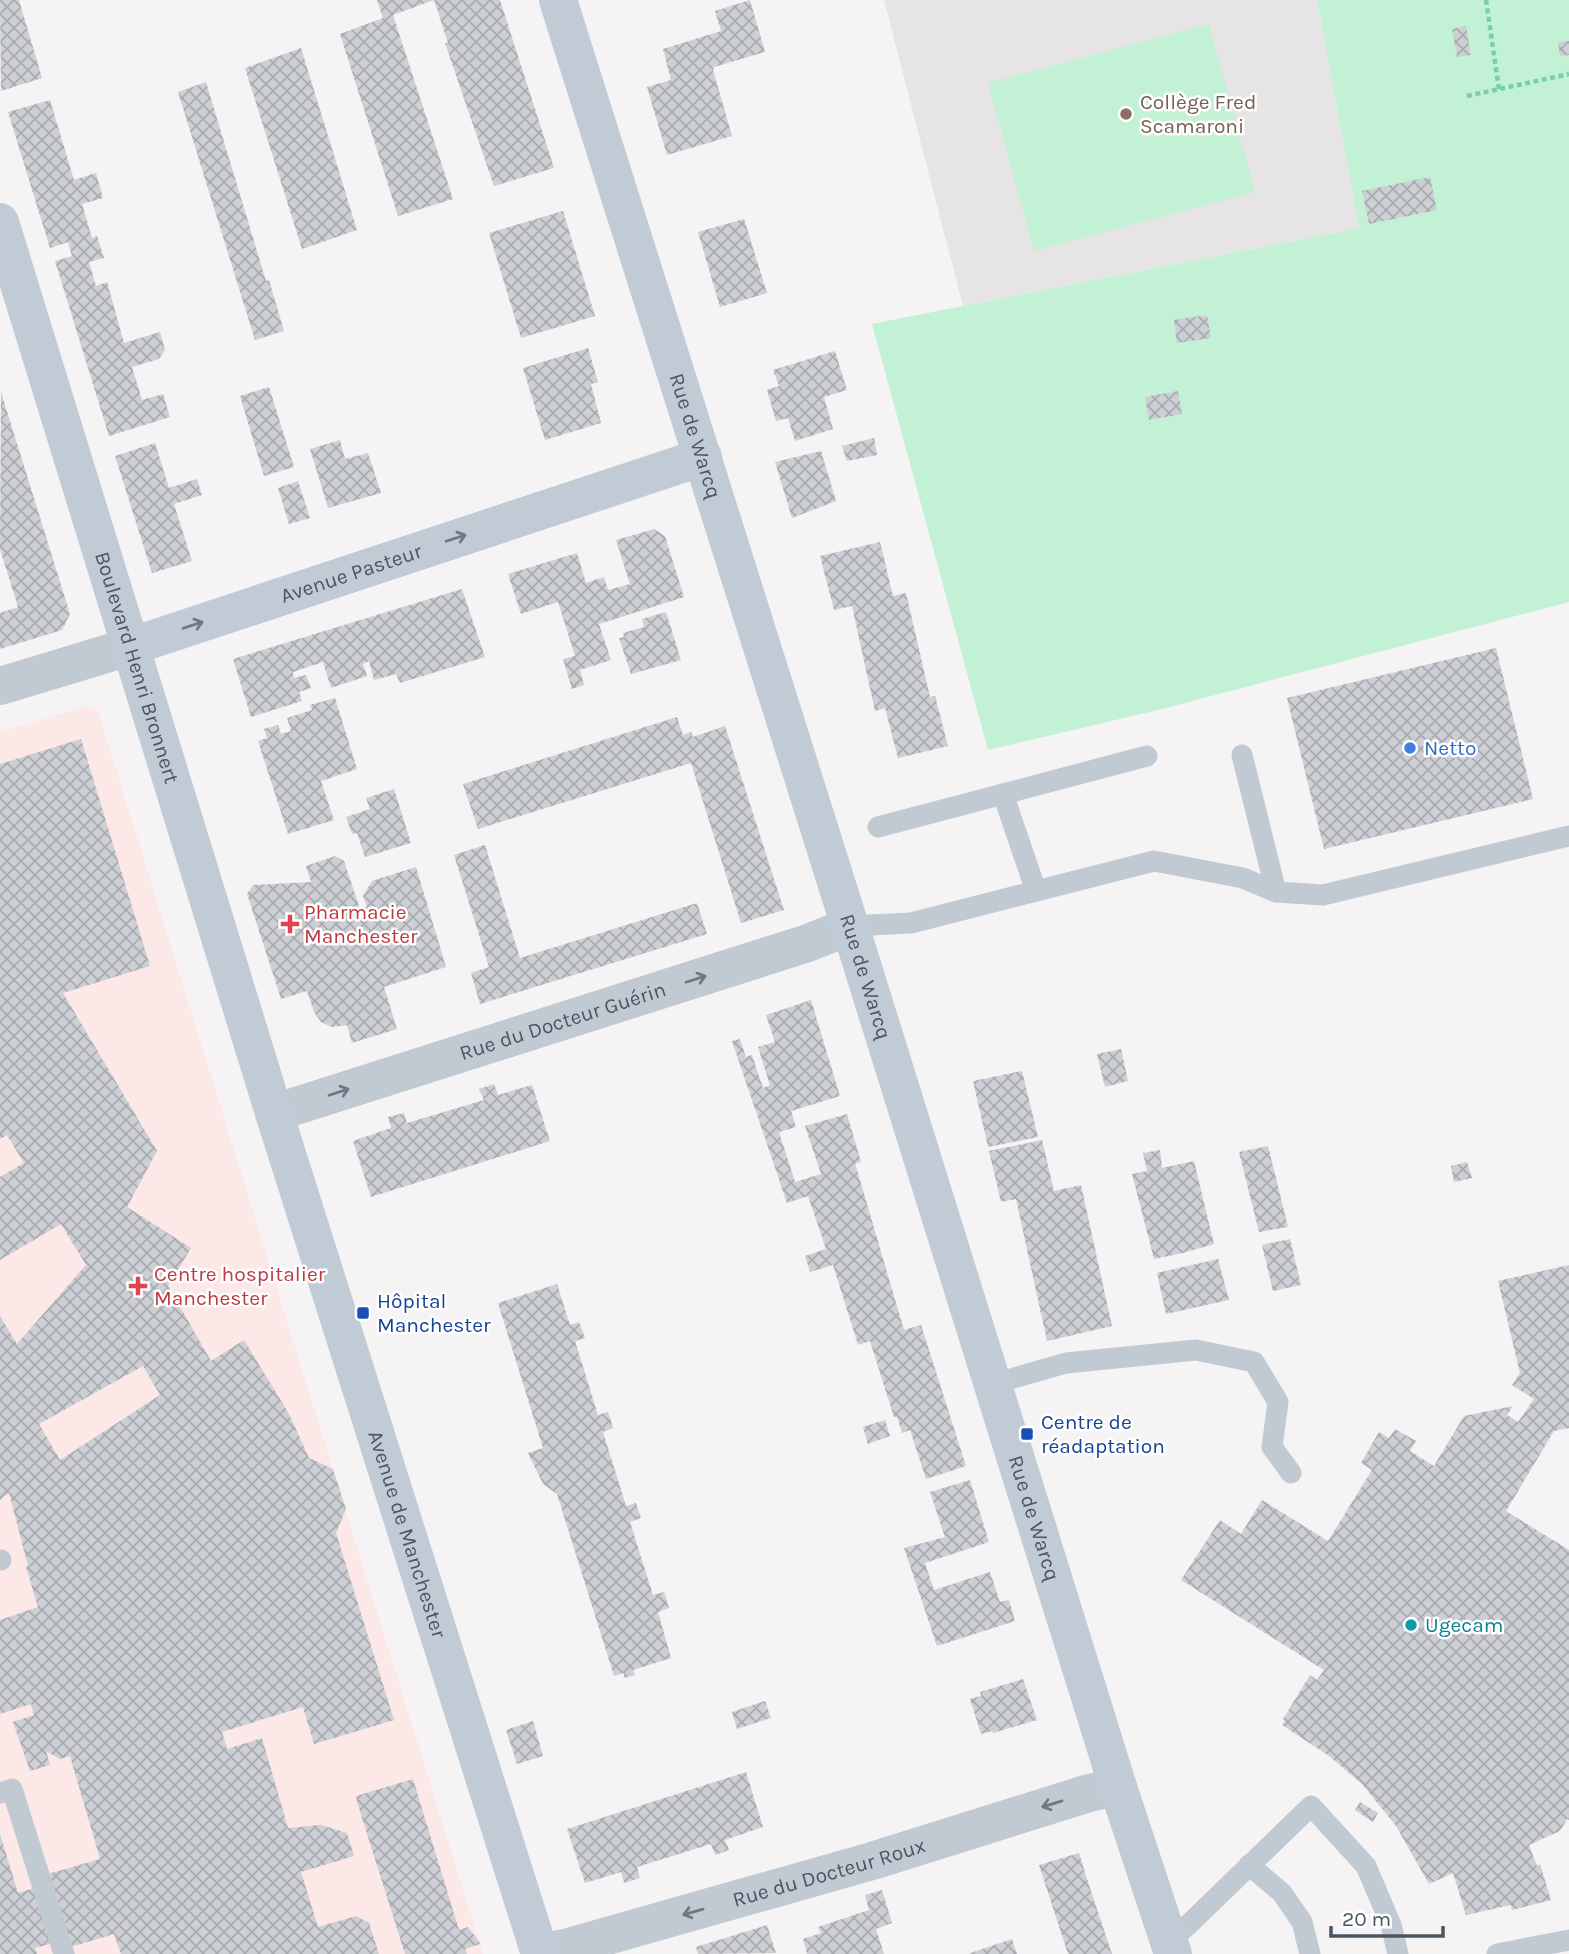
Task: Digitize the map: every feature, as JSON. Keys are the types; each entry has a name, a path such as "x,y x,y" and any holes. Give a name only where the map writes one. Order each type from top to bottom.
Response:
{"main road":[{"name":"Rue de Warcq","path":"558,0 1118,1787 1171,1947"},
{"name":"Boulevard Henri Bronnert","path":"0,222 274,1113"},
{"name":"Avenue Pasteur","path":"129,647 703,457"},
{"name":"Avenue de Manchester","path":"274,1113 540,1954"}],"street":[{"name":"Avenue Pasteur","path":"0,687 129,647"},
{"name":"Rue du Docteur Guérin","path":"274,1113 808,943 850,926"},
{"name":"Rue du Docteur Roux","path":"540,1954 872,1861 1063,1801 1118,1787"}],"lane":[{"path":"1242,755 1276,892"},
{"path":"878,827 1147,756"},
{"path":"1003,794 1036,891"},
{"path":"850,926 911,923 1154,861 1243,878 1276,892 1323,895 1569,836"},
{"path":"993,1384 1066,1363 1196,1350 1254,1362 1278,1402 1272,1447 1291,1473"},
{"path":"0,1793 12,1789 64,1954"},
{"path":"1171,1947 1187,1926 1311,1806 1366,1866 1391,1925 1398,1954"},
{"path":"1249,1865 1282,1893 1302,1922 1310,1954"},
{"path":"1496,1954 1569,1940"}],"path":[{"path":"1486,0 1499,89"},
{"path":"1467,96 1569,74"}],"shaded area":[{"name":"Collège Fred Scamaroni","path":"884,0 1317,0 1359,228 963,306"},
{"name":"Centre hospitalier Manchester","path":"87,706 98,711 483,1954 0,1954 0,732"}],"green space":[{"path":"1317,0 1569,0 1569,602 1162,709 988,750 872,324 1359,228"},
{"path":"1209,24 1255,192 1034,251 988,83"}],"building":[{"path":"0,0 19,0 42,78 1,91"},
{"path":"377,0 434,0 393,15 453,199 398,216 340,34 383,18"},
{"path":"434,0 500,0 554,168 494,186 445,43 448,43"},
{"path":"750,0 765,52 714,67 713,70 732,136 667,155 647,87 671,80 663,49 721,31 715,11"},
{"path":"1466,26 1471,55 1457,57 1452,29"},
{"path":"1569,41 1569,55 1560,56 1558,42"},
{"path":"301,48 357,230 302,249 245,68"},
{"path":"206,82 266,281 269,280 284,331 255,340 178,92"},
{"path":"50,100 74,180 96,173 103,198 82,204 92,238 97,236 104,258 89,262 96,286 107,282 124,343 160,332 165,350 159,359 132,367 142,400 163,394 170,417 109,436 55,261 72,256 68,242 50,248 8,112"},
{"path":"1430,177 1437,210 1369,224 1362,191"},
{"path":"563,211 595,316 521,338 489,233"},
{"path":"744,219 767,293 720,307 698,232"},
{"path":"1207,315 1211,338 1177,343 1174,320"},
{"path":"588,348 598,382 591,384 601,423 545,440 523,368"},
{"path":"835,351 847,390 824,397 833,429 795,441 788,418 776,421 767,390 779,386 773,370"},
{"path":"269,387 294,467 264,476 240,396"},
{"path":"1178,391 1182,414 1149,420 1145,397"},
{"path":"1,392 70,614 62,630 0,649 0,613 18,607 0,549"},
{"path":"874,438 877,455 847,461 842,446"},
{"path":"340,440 345,459 368,453 381,493 328,508 310,449"},
{"path":"155,443 169,488 197,479 202,495 174,504 192,561 152,573 115,456"},
{"path":"821,451 836,501 792,518 775,462"},
{"path":"298,481 310,518 289,524 278,488"},
{"path":"654,529 665,536 684,597 599,624 611,660 580,670 584,685 572,689 563,659 575,656 558,602 521,614 508,574 577,553 586,583 604,577 608,590 630,584 616,540"},
{"path":"880,542 893,596 906,593 930,697 935,696 948,746 898,758 885,708 875,711 852,606 834,610 820,556"},
{"path":"462,589 485,657 400,683 396,674 374,680 369,661 363,664 367,676 331,688 323,662 293,672 294,678 306,675 311,688 299,692 302,701 251,717 233,659"},
{"path":"666,612 681,660 631,674 619,638 624,637 623,633 644,627 642,619"},
{"name":"Netto","path":"1496,648 1533,799 1324,849 1287,698"},
{"path":"335,698 357,769 321,781 334,820 288,834 258,741 267,738 264,729 278,725 281,734 291,731 287,718 312,710 310,705"},
{"path":"677,717 683,735 691,732 693,737 725,726 784,910 741,923 691,763 478,829 463,784"},
{"name":"Centre hospitalier Manchester","path":"81,739 150,966 63,993 157,1151 127,1207 191,1248 168,1286 211,1361 244,1340 289,1414 309,1458 333,1469 346,1509 336,1533 394,1720 314,1744 303,1707 222,1732 227,1749 262,1738 288,1828 321,1825 347,1833 354,1856 301,1872 318,1927 356,1916 369,1923 379,1954 121,1954 114,1934 64,1949 61,1941 35,1948 37,1954 0,1954 0,1834 18,1893 44,1885 41,1876 100,1859 70,1756 60,1759 46,1751 50,1765 30,1771 13,1722 34,1715 31,1704 0,1714 0,1620 38,1607 9,1493 0,1500 0,1316 17,1344 86,1265 61,1224 0,1260 0,1177 24,1163 7,1135 0,1139 0,764","holes":["143,1366 160,1395 60,1460 39,1424"]},
{"path":"394,789 411,843 365,857 357,833 352,834 346,817 370,809 366,798"},
{"path":"485,845 520,958 697,903 707,934 480,1004 471,973 489,967 454,855"},
{"path":"335,856 344,861 360,909 367,907 363,896 372,881 416,867 446,967 384,987 397,1029 352,1043 347,1025 332,1027 321,1022 314,1012 307,991 281,999 247,894 253,885 311,882 306,866"},
{"path":"811,1000 840,1096 791,1111 796,1127 779,1132 795,1182 821,1174 805,1126 847,1114 861,1162 855,1163 904,1330 921,1325 966,1466 926,1479 910,1430 902,1433 897,1417 894,1417 870,1341 858,1345 833,1265 810,1272 805,1256 826,1249 808,1196 787,1203 732,1041 740,1039 746,1057 752,1055 763,1088 770,1085 758,1047 775,1042 766,1015"},
{"path":"1121,1049 1128,1081 1105,1087 1097,1054"},
{"path":"1022,1071 1038,1137 988,1147 973,1081"},
{"path":"494,1084 498,1095 532,1085 550,1141 371,1197 353,1141 391,1128 388,1117 404,1113 407,1123 484,1100 479,1089"},
{"path":"1042,1140 1054,1191 1081,1185 1112,1326 1047,1341 1016,1199 1001,1202 989,1151"},
{"path":"1268,1146 1288,1227 1259,1232 1239,1152"},
{"path":"1160,1150 1162,1168 1194,1161 1214,1244 1154,1259 1132,1174 1147,1171 1143,1153"},
{"path":"1467,1162 1472,1178 1454,1182 1451,1166"},
{"path":"1290,1239 1301,1285 1273,1291 1262,1245"},
{"path":"1218,1259 1229,1300 1166,1314 1157,1273"},
{"name":"Ugecam","path":"1569,1265 1569,1428 1554,1431 1506,1511 1569,1550 1569,1820 1567,1819 1560,1831 1529,1845 1537,1866 1540,1864 1551,1900 1512,1910 1511,1905 1466,1915 1453,1873 1429,1884 1396,1826 1362,1784 1329,1756 1282,1725 1310,1675 1317,1680 1324,1670 1181,1580 1220,1520 1241,1534 1262,1500 1328,1541 1372,1470 1361,1463 1379,1432 1389,1438 1395,1429 1416,1441 1410,1451 1434,1466 1464,1416 1513,1406 1507,1415 1518,1422 1534,1399 1512,1385 1520,1373 1498,1281"},
{"path":"557,1284 570,1325 579,1322 585,1338 575,1341 598,1415 608,1412 611,1421 613,1428 603,1432 626,1506 636,1503 641,1518 630,1522 653,1595 664,1592 669,1608 658,1612 671,1658 633,1670 635,1675 624,1678 624,1673 614,1676 557,1494 543,1484 528,1453 543,1448 498,1303"},
{"path":"885,1420 890,1436 868,1444 863,1427"},
{"path":"970,1480 989,1542 925,1563 934,1590 990,1572 1000,1602 1009,1600 1015,1621 937,1646 904,1548 945,1537 930,1492"},
{"path":"1023,1679 1037,1720 981,1734 970,1699 981,1696 980,1692"},
{"path":"765,1701 771,1718 737,1729 732,1712"},
{"path":"533,1721 543,1756 517,1764 506,1730"},
{"path":"746,1772 763,1827 725,1840 729,1850 715,1855 711,1844 637,1867 640,1878 624,1883 621,1872 585,1883 567,1829"},
{"path":"413,1779 459,1930 468,1927 480,1944 465,1949 467,1954 405,1954 357,1802 356,1796"},
{"path":"1360,1802 1378,1813 1373,1822 1355,1810"},
{"path":"1079,1853 1112,1954 1068,1954 1039,1865"},
{"path":"882,1890 892,1923 876,1929 884,1954 807,1954 803,1939 821,1933 818,1927 869,1910 865,1895"},
{"path":"767,1925 776,1953 698,1954 696,1947"},
{"path":"1012,1939 1017,1954 968,1954 982,1949"}],"place":[{"name":"Collège Fred Scamaroni","path":"1126,114"},
{"name":"Netto","path":"1410,748"},
{"name":"Pharmacie Manchester","path":"290,924"},
{"name":"Centre hospitalier Manchester","path":"138,1286"},
{"name":"Hôpital Manchester","path":"363,1313"},
{"name":"Centre de réadaptation","path":"1027,1434"},
{"name":"Ugecam","path":"1411,1625"}]}
